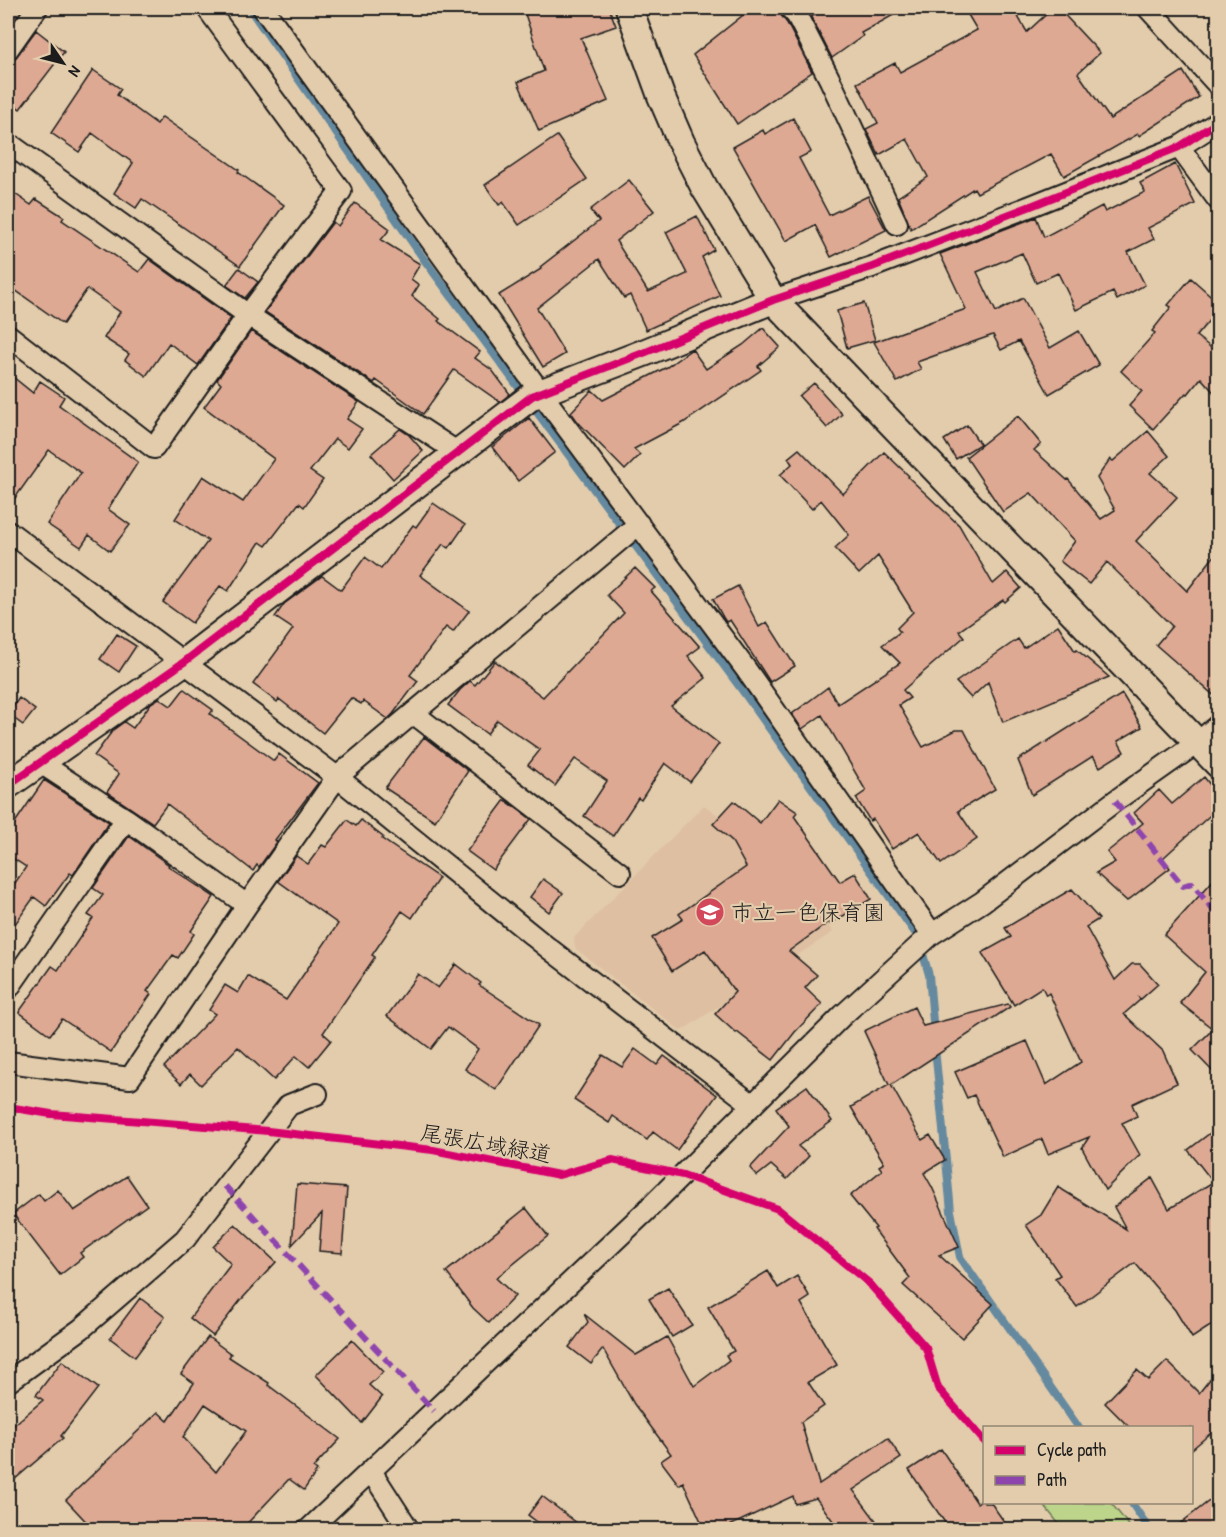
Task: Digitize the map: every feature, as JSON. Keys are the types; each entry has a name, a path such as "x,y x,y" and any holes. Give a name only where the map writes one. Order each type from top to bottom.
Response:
{"street":[{"path":"8,50 37,8"},
{"path":"8,334 154,448 248,315 341,191 207,8"},
{"path":"263,8 541,393 745,668 932,934"},
{"path":"629,8 661,96 681,142 704,187 773,300 1218,764"},
{"path":"790,8 797,16 830,80 897,224"},
{"path":"1148,8 1218,85"},
{"path":"8,785 184,662 532,396 773,300 872,267 1179,147 1218,122"},
{"path":"8,143 248,315 457,452"},
{"path":"1179,147 1218,200"},
{"path":"8,1062 130,1078 337,777 639,524"},
{"path":"8,531 337,777 555,953 753,1105"},
{"path":"413,713 620,873"},
{"path":"308,1530 645,1212 843,1015 932,934 982,902 1115,801 1197,743 1218,725"},
{"path":"39,762 126,819 247,905"},
{"path":"8,989 126,819"},
{"path":"8,1382 81,1329 185,1239 289,1105 317,1094"},
{"path":"371,1471 409,1530"}],"shaded area":[{"name":"市立一色保育園","path":"704,805 765,849 807,893 833,932 681,1031 575,948 574,938"}],"green space":[{"path":"1043,1504 1112,1504 1132,1529 1063,1529"}],"building":[{"path":"523,8 609,8 616,26 581,38 608,101 539,131 518,82 544,71"},
{"path":"752,8 778,8 812,72 737,124 693,55"},
{"path":"825,8 906,8 861,33 863,36 832,58 811,17"},
{"path":"964,8 1013,8 1027,32 1053,8 1058,8 1100,53 1078,73 1110,119 1183,71 1199,97 1139,136 1138,134 1064,176 1051,154 977,193 974,188 911,229 898,197 928,177 907,139 879,155 866,129 878,123 857,83 895,63 900,72 977,30"},
{"path":"36,30 64,52 20,109 8,100 8,68"},
{"path":"93,70 121,89 117,95 157,124 162,117 239,170 238,172 284,205 240,266 142,199 136,208 114,193 133,163 92,133 79,152 51,133"},
{"path":"793,118 811,152 799,158 829,215 868,196 886,230 831,257 815,225 786,241 733,147 763,130 765,134"},
{"path":"557,136 587,179 519,225 503,202 499,205 485,185"},
{"path":"1175,164 1195,204 1148,228 1154,239 1128,252 1145,285 1117,300 1113,292 1076,310 1058,273 1036,283 1022,253 977,272 996,312 1023,298 1050,348 1079,331 1099,365 1049,394 1019,341 1001,350 993,335 917,362 921,369 897,382 874,342 966,309 940,254 1036,217 1044,237 1102,206 1105,212 1145,192 1140,183"},
{"path":"629,180 654,211 616,241 648,292 687,274 666,232 697,216 714,250 702,257 720,296 646,330 630,295 624,298 599,259 537,308 565,354 543,367 499,295 541,269 540,267 599,221 590,210"},
{"path":"8,189 31,205 36,199 64,217 62,220 139,272 149,259 231,318 198,365 169,343 146,376 125,360 129,354 104,338 120,312 87,289 63,324 8,285"},
{"path":"355,203 390,229 381,240 420,264 411,279 419,285 412,296 440,319 438,321 480,352 475,358 492,370 510,394 500,402 454,370 423,414 376,380 374,383 265,312 333,222 338,226"},
{"path":"239,268 258,282 245,298 226,285"},
{"path":"1191,278 1218,302 1218,310 1196,336 1218,353 1218,397 1201,378 1153,429 1129,406 1142,391 1121,371 1155,333 1152,331 1171,307 1168,305"},
{"path":"864,303 875,340 847,348 837,311"},
{"path":"763,328 780,347 758,366 761,370 683,423 634,449 640,455 625,470 571,412 592,390 603,400 667,367 692,349 706,369 743,345"},
{"path":"251,331 359,402 347,419 362,429 348,448 335,439 310,471 323,480 304,507 299,503 266,546 260,542 228,591 220,586 192,623 163,602 208,541 175,519 203,476 243,502 274,459 204,407 221,384 217,380"},
{"path":"8,373 33,393 40,381 64,397 59,405 138,462 108,509 130,525 110,551 89,535 81,547 47,524 81,473 49,450 8,508"},
{"path":"814,383 842,414 827,428 799,396"},
{"path":"1018,416 1041,444 1034,450 1068,479 1101,519 1115,510 1097,478 1110,459 1113,461 1148,431 1169,456 1150,473 1177,497 1136,541 1187,591 1218,551 1218,699 1156,645 1172,626 1107,562 1089,584 1060,561 1075,541 1031,493 1003,512 966,457"},
{"path":"529,418 555,452 518,481 492,447"},
{"path":"967,425 980,444 956,459 944,440"},
{"path":"400,429 409,435 423,451 393,479 371,454"},
{"path":"799,449 843,494 884,452 959,525 993,584 1007,572 1021,588 1005,602 1003,600 959,631 964,637 903,690 910,698 899,705 923,747 956,730 964,730 995,789 958,811 977,839 941,864 919,832 892,849 873,819 870,821 856,798 866,791 822,715 802,729 792,714 828,687 838,704 900,663 882,645 900,632 897,628 913,612 878,556 859,574 835,548 849,535 821,500 812,509 780,475 792,464 788,458"},
{"path":"433,503 465,525 449,548 443,544 420,575 469,611 453,632 446,627 410,675 418,681 393,714 388,719 363,701 361,704 351,698 323,733 279,699 277,702 253,684 293,629 275,617 284,604 322,576 341,590 365,557 381,569 413,525 416,527"},
{"path":"635,568 655,588 651,591 700,647 688,656 706,678 671,706 719,744 690,782 665,763 641,800 638,798 613,836 584,816 607,781 575,759 555,786 528,765 540,750 497,720 487,734 448,705 470,681 475,685 495,661 543,697 624,613 607,595"},
{"path":"738,586 759,627 767,622 795,666 770,682 730,620 726,622 713,599"},
{"path":"1058,625 1075,651 1077,650 1109,677 1003,722 988,682 971,698 956,682 1018,639 1024,648"},
{"path":"117,634 136,646 119,672 100,659"},
{"path":"184,689 213,710 210,714 274,761 279,754 318,783 275,840 277,842 259,867 257,865 253,871 167,804 153,823 107,792 119,774 94,756 113,730 124,722 133,728 151,703 159,698 171,706"},
{"path":"1122,694 1142,727 1118,741 1124,752 1100,767 1093,756 1032,795 1018,760"},
{"path":"19,698 35,710 23,725 8,714"},
{"path":"424,737 468,771 435,821 385,788"},
{"path":"1204,777 1218,795 1218,808 1163,858 1170,868 1127,901 1096,873 1115,862 1107,852 1143,823 1134,813 1159,790 1172,804"},
{"path":"44,780 109,822 73,875 70,873 46,906 34,897 8,934 8,893 26,867 8,855 8,833"},
{"path":"778,799 797,812 794,816 840,882 855,873 871,899 830,924 829,922 789,951 817,975 805,988 822,1004 795,1032 773,1060 736,1033 715,1014 735,992 705,950 672,971 652,938 683,919 679,914 746,867 731,840 713,824 734,801 760,823"},
{"path":"505,800 531,819 493,870 467,851"},
{"path":"347,820 356,826 361,820 383,837 382,839 439,878 412,918 402,911 372,955 375,957 323,1033 331,1040 309,1067 296,1056 274,1080 238,1047 201,1085 190,1074 181,1084 164,1067 215,1014 209,1010 225,985 238,993 248,976 286,1000 338,924 278,881 296,856 308,864 322,845 326,847"},
{"path":"129,836 214,897 191,931 194,934 178,958 173,955 147,991 151,994 111,1052 62,1019 50,1035 19,1012 52,966 58,970 93,918 88,915 103,895 93,888"},
{"path":"1218,875 1218,1077 1192,1050 1213,1029 1180,1003 1205,972 1164,935"},
{"path":"543,879 563,893 549,912 530,897"},
{"path":"1072,889 1099,919 1086,927 1115,980 1132,964 1140,964 1158,984 1141,999 1139,998 1140,1000 1124,1014 1163,1051 1177,1083 1132,1104 1137,1116 1122,1123 1140,1155 1105,1190 1082,1148 1089,1137 1048,1154 1042,1139 1003,1157 974,1095 967,1098 955,1072 1027,1041 1046,1085 1081,1062 1049,993 1046,995 1042,987 1014,1005 982,953 1011,937 1005,928"},
{"path":"456,964 481,983 479,985 539,1025 496,1090 465,1069 478,1049 448,1027 431,1049 387,1016 418,974 438,988"},
{"path":"1008,1004 1010,1007 891,1085 922,1140 930,1135 945,1160 924,1173 959,1247 939,1255 993,1304 962,1338 903,1285 910,1278 874,1229 876,1228 850,1196 882,1170 879,1166 884,1163 851,1107 889,1085 864,1031 914,1007 923,1026"},
{"path":"635,1049 657,1065 664,1056 717,1095 677,1150 653,1132 647,1140 613,1116 609,1123 574,1100 603,1055 622,1067"},
{"path":"807,1086 832,1121 798,1146 809,1156 787,1179 771,1165 757,1176 750,1168 789,1126 776,1108"},
{"path":"1218,1127 1218,1321 1192,1338 1175,1310 1135,1263 1077,1307 1055,1278 1060,1275 1026,1225 1041,1215 1058,1187 1126,1229 1114,1207 1152,1178 1169,1209 1213,1182 1188,1150"},
{"path":"127,1176 147,1205 80,1253 83,1257 60,1275 13,1214 39,1194 44,1201 58,1190 74,1211"},
{"path":"297,1184 347,1188 342,1253 319,1251 322,1213 292,1245"},
{"path":"526,1208 548,1236 496,1278 515,1296 489,1323 473,1308 446,1272"},
{"path":"235,1224 276,1262 240,1301 213,1336 190,1318 231,1264 213,1247"},
{"path":"768,1271 778,1288 797,1276 810,1297 801,1303 837,1365 808,1382 824,1406 801,1422 819,1484 888,1438 901,1458 853,1490 883,1530 847,1530 841,1522 836,1525 816,1498 795,1504 793,1496 721,1530 705,1530 683,1482 679,1485 661,1461 671,1454 634,1404 603,1349 591,1364 569,1347 588,1322 584,1314 636,1355 667,1337 694,1386 729,1360 726,1355 734,1351 708,1307"},
{"path":"668,1288 692,1325 672,1337 649,1299"},
{"path":"140,1298 165,1317 135,1357 110,1338"},
{"path":"208,1337 231,1354 229,1357 269,1383 268,1385 340,1439 313,1468 317,1471 304,1490 289,1479 241,1530 94,1530 66,1500 158,1412 168,1421 194,1383 181,1374","holes":["205,1404 246,1431 216,1472 183,1437"]},
{"path":"352,1340 383,1372 369,1385 382,1397 362,1423 316,1375"},
{"path":"62,1361 98,1388 61,1436 63,1438 8,1485 8,1430 43,1400 36,1395"},
{"path":"1167,1361 1199,1393 1218,1369 1218,1427 1193,1448 1193,1426 1128,1426 1105,1403 1137,1370 1148,1380"},
{"path":"941,1449 977,1503 983,1499 983,1504 992,1504 1010,1530 950,1530 909,1470"},
{"path":"1218,1494 1218,1530 1172,1530"},
{"path":"542,1496 586,1530 548,1530 528,1515"}],"waterway":[{"path":"249,8 423,258 742,690 918,937 929,975 934,1033"},
{"path":"935,1048 951,1211 960,1257 1078,1426"},
{"path":"1132,1504 1150,1530"}],"marked path":[{"path":"1115,801 1183,886 1192,883 1218,916"},
{"path":"225,1186 434,1411"}],"cycle path":[{"path":"8,785 184,662 532,396 773,300 872,267 1179,147 1218,122"},
{"name":"尾張広域緑道","path":"8,1107 51,1114 268,1131 433,1150 559,1175 612,1160 683,1175 778,1209 869,1283 926,1348 938,1388 983,1440"}],"place":[{"name":"市立一色保育園","path":"710,912"}]}
